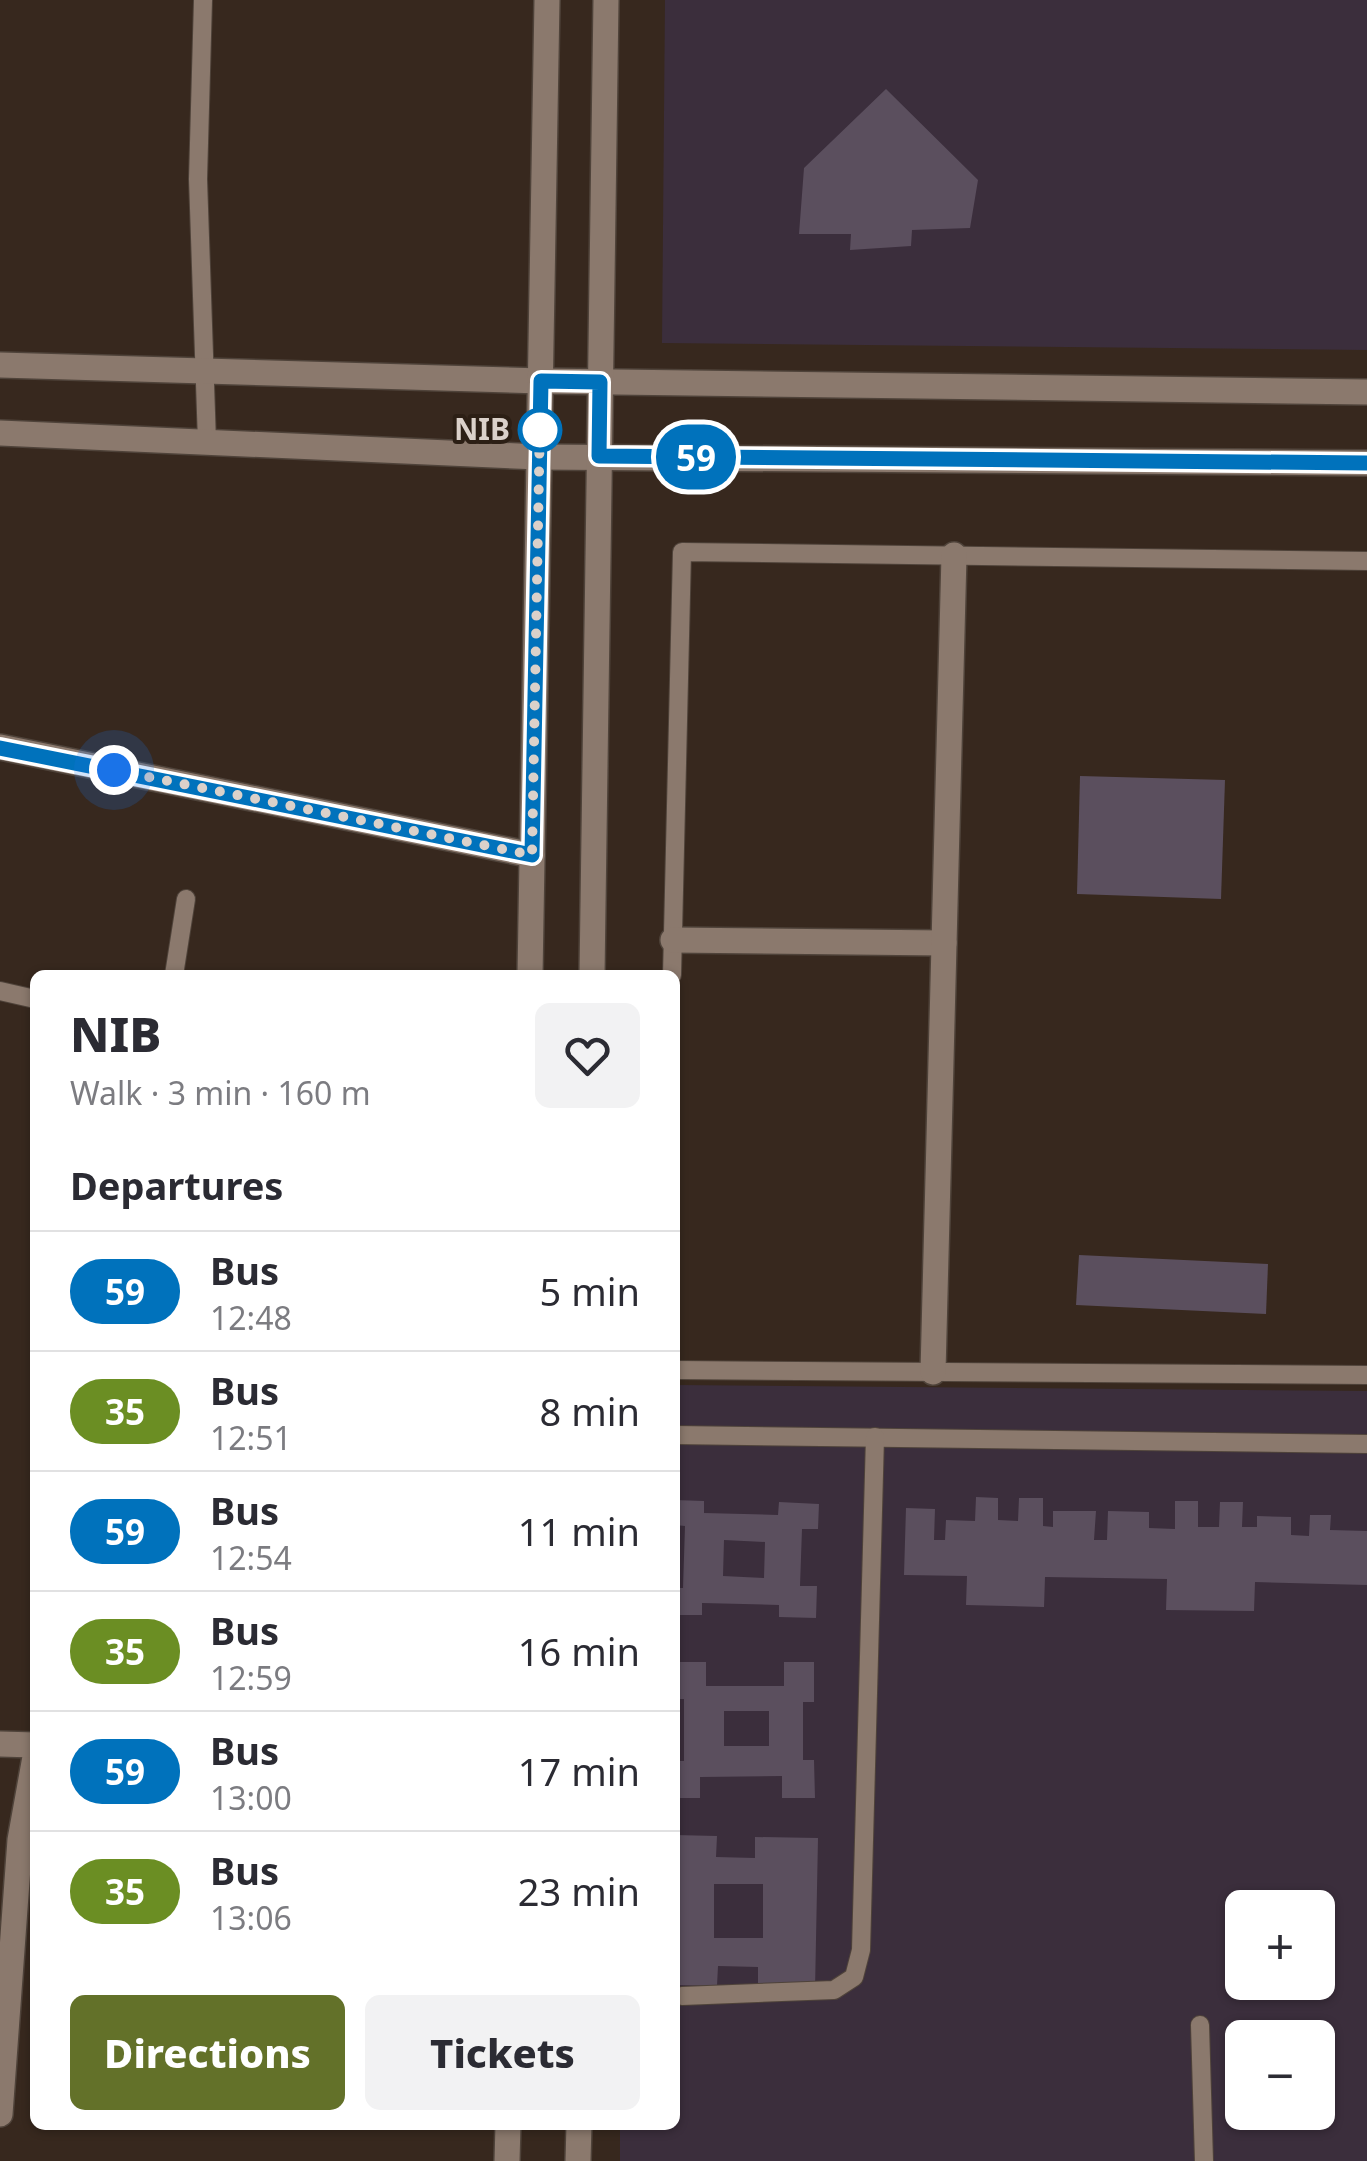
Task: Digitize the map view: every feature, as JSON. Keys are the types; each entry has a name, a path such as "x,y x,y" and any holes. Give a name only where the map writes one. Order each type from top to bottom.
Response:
{"street":[{"path":"530,970 548,0"},
{"path":"592,970 606,0"},
{"path":"0,365 541,381 1367,392"},
{"path":"0,432 539,457 1367,463"},
{"path":"933,1372 954,556"},
{"path":"0,748 532,855"},
{"path":"673,940 944,944"},
{"path":"0,1744 30,1745"},
{"path":"0,2114 18,1859 30,1787"},
{"path":"507,2161 508,2130"},
{"path":"578,2130 578,2161"}],"lane":[{"path":"203,0 198,179 207,442"},
{"path":"672,970 682,552 1367,561"},
{"path":"175,970 186,899"},
{"path":"0,991 30,998"},
{"path":"680,1370 1367,1374"},
{"path":"680,1435 1367,1444"},
{"path":"682,1996 834,1990 854,1978 861,1950 875,1438"},
{"path":"1200,2025 1204,2161"}],"shaded area":[{"path":"665,0 1367,0 1367,350 662,343"},
{"path":"680,1385 1367,1391 1367,2161 620,2161 620,2130 680,2130"}],"building":[{"path":"886,89 978,180 970,228 912,230 911,246 850,250 851,234 799,234 804,168"},
{"path":"1080,776 1225,780 1221,899 1077,894"},
{"path":"1079,1255 1268,1264 1266,1314 1076,1305"},
{"path":"976,1497 998,1498 998,1520 1018,1521 1019,1498 1043,1498 1043,1526 1053,1527 1053,1511 1096,1511 1094,1540 1107,1540 1108,1511 1149,1512 1149,1528 1175,1529 1175,1501 1198,1501 1198,1527 1219,1527 1220,1502 1243,1502 1242,1527 1257,1527 1257,1516 1291,1517 1291,1535 1309,1536 1310,1515 1331,1515 1330,1530 1367,1531 1367,1585 1255,1582 1254,1611 1166,1610 1167,1579 1045,1577 1044,1607 966,1605 967,1576 904,1575 906,1508 935,1509 934,1540 945,1540 946,1520 975,1521"},
{"path":"680,1500 704,1501 704,1513 778,1515 779,1502 819,1504 818,1529 802,1529 800,1586 817,1586 816,1618 779,1617 779,1605 702,1603 702,1615 680,1615 685,1526 680,1526","holes":["724,1540 765,1542 764,1578 723,1576"]},
{"path":"680,1662 706,1662 706,1686 784,1686 784,1662 814,1662 814,1702 803,1702 803,1760 814,1760 815,1798 782,1798 782,1776 700,1777 700,1798 680,1798 684,1699 680,1699","holes":["724,1711 769,1711 769,1746 724,1746"]},
{"path":"680,1835 717,1836 716,1857 755,1858 755,1837 818,1838 815,1990 758,1988 758,1967 718,1966 717,1986 680,1985","holes":["714,1884 763,1884 763,1938 714,1938"]}],"bus line":[{"name":"59","path":"0,748 532,855 541,381 600,382 599,456 1367,463"}],"place":[{"name":"NIB","path":"540,430"}],"route":[{"path":"114,770 532,855 540,419 540,430"}]}
